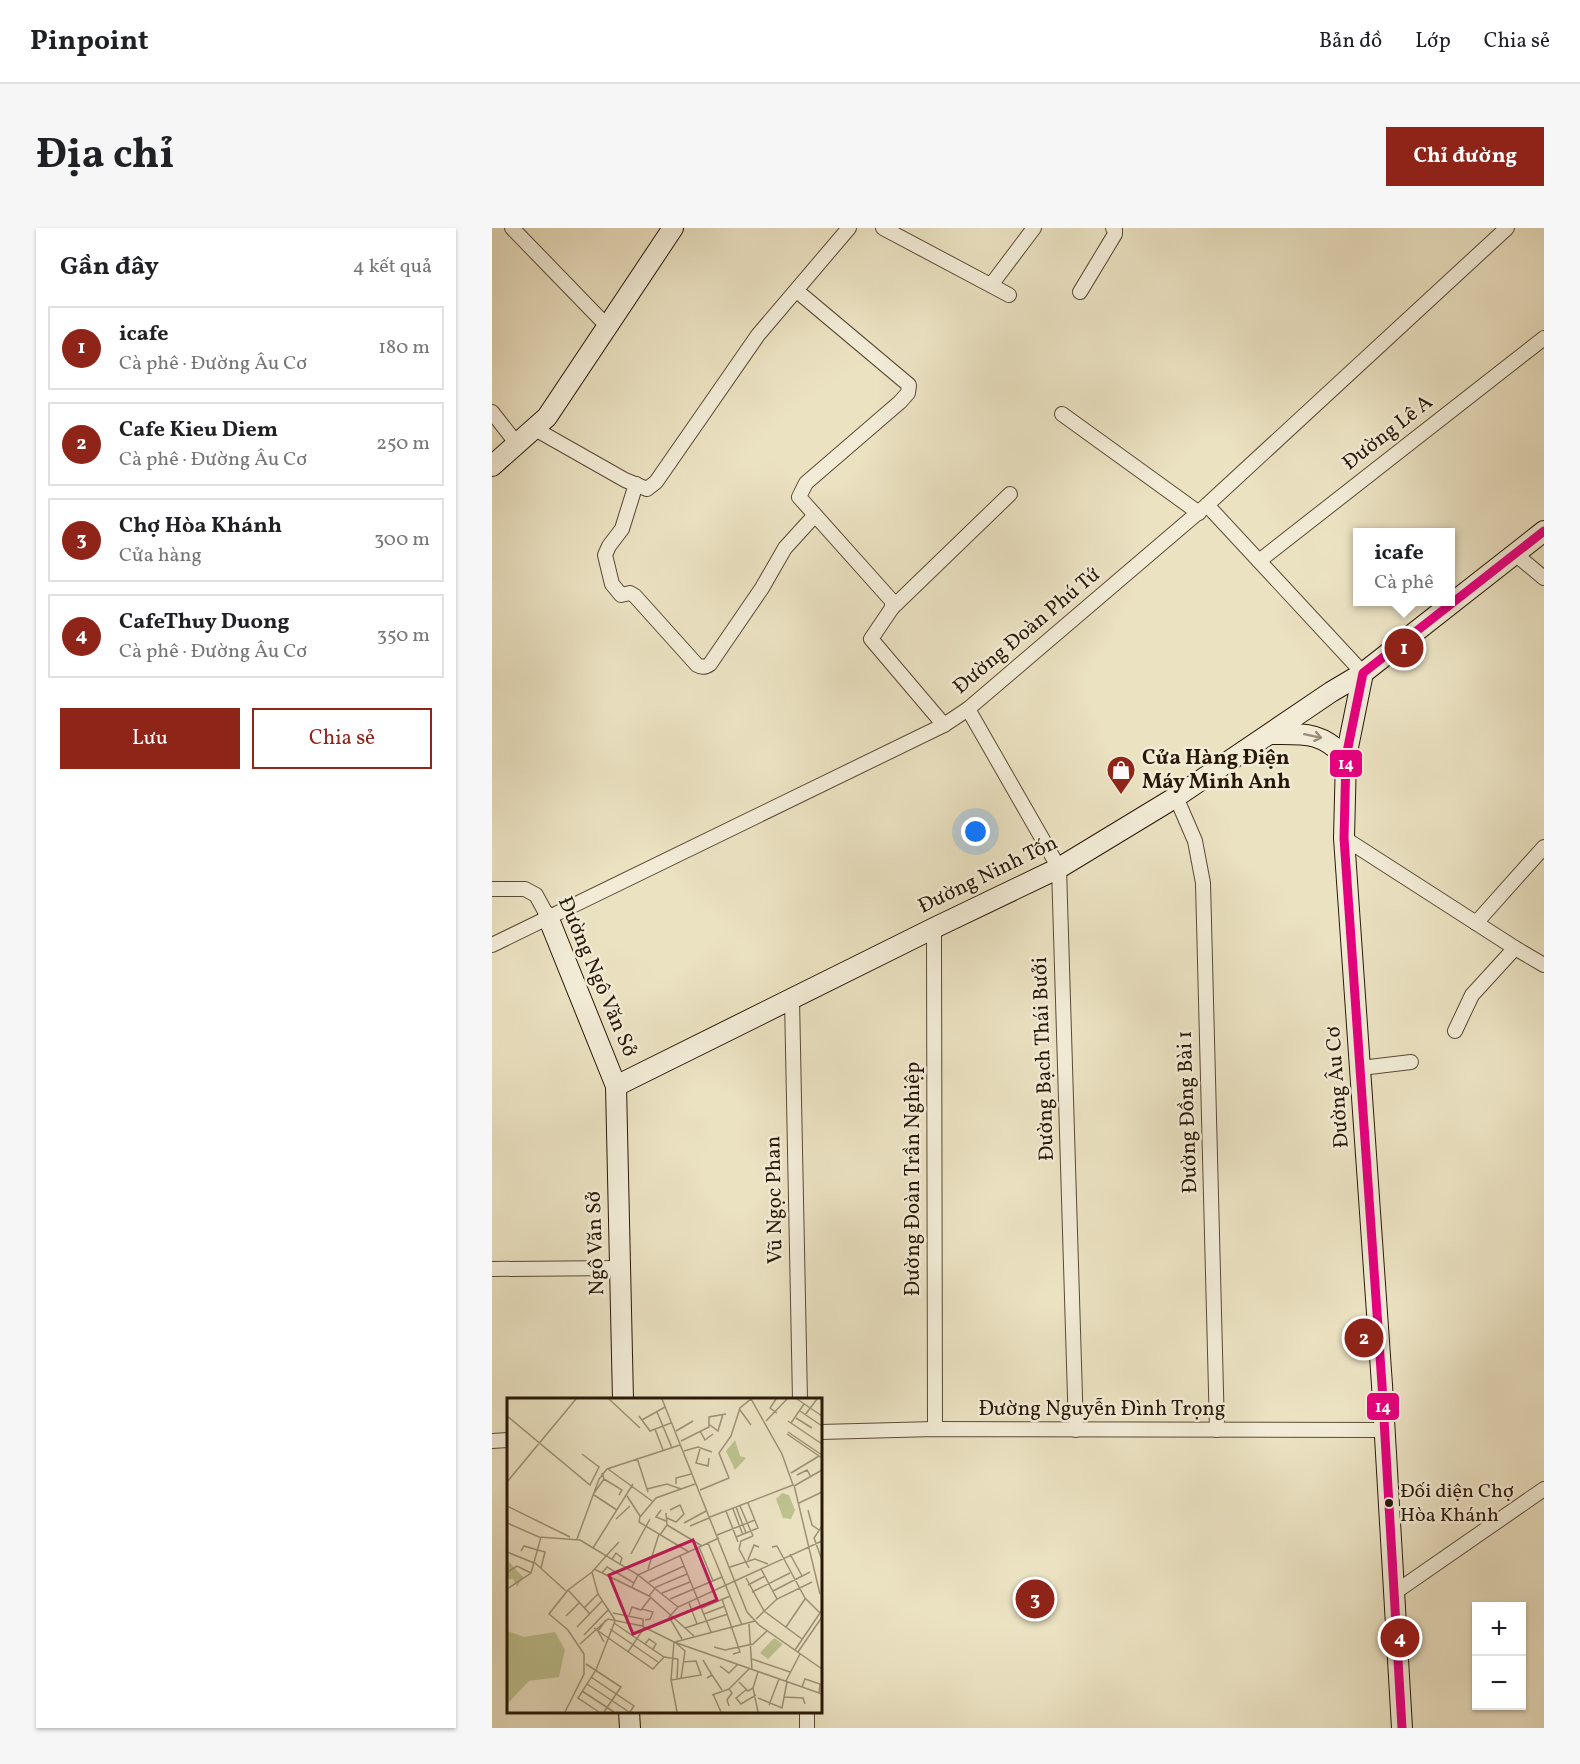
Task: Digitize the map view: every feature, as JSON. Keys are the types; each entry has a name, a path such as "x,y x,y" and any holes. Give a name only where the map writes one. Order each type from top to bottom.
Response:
{"street":[{"path":"512,228 607,326"},
{"path":"492,466 547,417 673,228"},
{"path":"535,429 625,480 647,489 656,482 758,335 849,228"},
{"path":"883,228 1009,295"},
{"path":"991,285 1034,228"},
{"path":"1080,292 1115,234 1113,228"},
{"name":"Đường Đoàn Phú Tứ","path":"492,945 944,725 968,710 1203,509 1507,228"},
{"path":"797,291 909,385 908,393 900,402 806,483 799,498 892,601 892,608"},
{"name":"Đường Lê A","path":"1258,561 1544,338"},
{"path":"492,412 517,444"},
{"path":"1062,414 1203,509 1258,561 1363,673 1449,606"},
{"path":"636,484 622,529 605,555 610,580 614,589 621,596 628,593 633,595 701,667 710,664 762,588 785,548 815,515"},
{"path":"944,725 871,639 892,608 1010,494"},
{"path":"1455,601 1544,531"},
{"path":"1515,554 1544,578"},
{"name":"Đường Ninh Tốn","path":"616,1086 1059,868 1176,797 1331,692 1363,673"},
{"name":"Đường Âu Cơ","path":"1363,673 1347,757 1344,838 1361,1068 1402,1728"},
{"name":"Đường Bạch Thái Bưởi","path":"968,710 1059,868 1076,1431"},
{"path":"1272,734 1304,734 1322,738 1347,757"},
{"name":"Đường Đồng Bài 1","path":"1176,797 1195,841 1203,883 1217,1430"},
{"path":"1344,838 1544,965"},
{"path":"1476,922 1544,847"},
{"name":"Đường Ngô Văn Sở","path":"492,889 525,889 536,895 548,917 616,1086"},
{"name":"Đường Đoàn Trần Nghiệp","path":"934,928 935,1429"},
{"path":"1455,1031 1472,995 1515,948"},
{"name":"Vũ Ngọc Phan","path":"792,999 800,1398"},
{"path":"1361,1068 1412,1062"},
{"name":"Ngô Văn Sở","path":"616,1086 623,1398"},
{"path":"492,1269 621,1268"},
{"name":"Đường Nguyễn Đình Trọng","path":"822,1432 935,1429 1384,1430"},
{"path":"492,1441 507,1440"},
{"path":"1394,1593 1544,1489"},
{"path":"629,1713 630,1728"}],"transit line":[{"name":"14","path":"1455,601 1544,531"},
{"name":"14","path":"1402,1728 1382,1385 1344,838 1346,757 1363,673 1448,606"}],"place":[{"name":"icafe","path":"1404,648"},
{"name":"Cửa Hàng Điện Máy Minh Anh","path":"1121,796"},
{"name":"Cafe Kieu Diem","path":"1364,1338"},
{"name":"Đối diện Chợ Hòa Khánh","path":"1389,1503"},
{"name":"Chợ Hòa Khánh","path":"1035,1599"},
{"name":"CafeThuy Duong","path":"1400,1638"}]}
